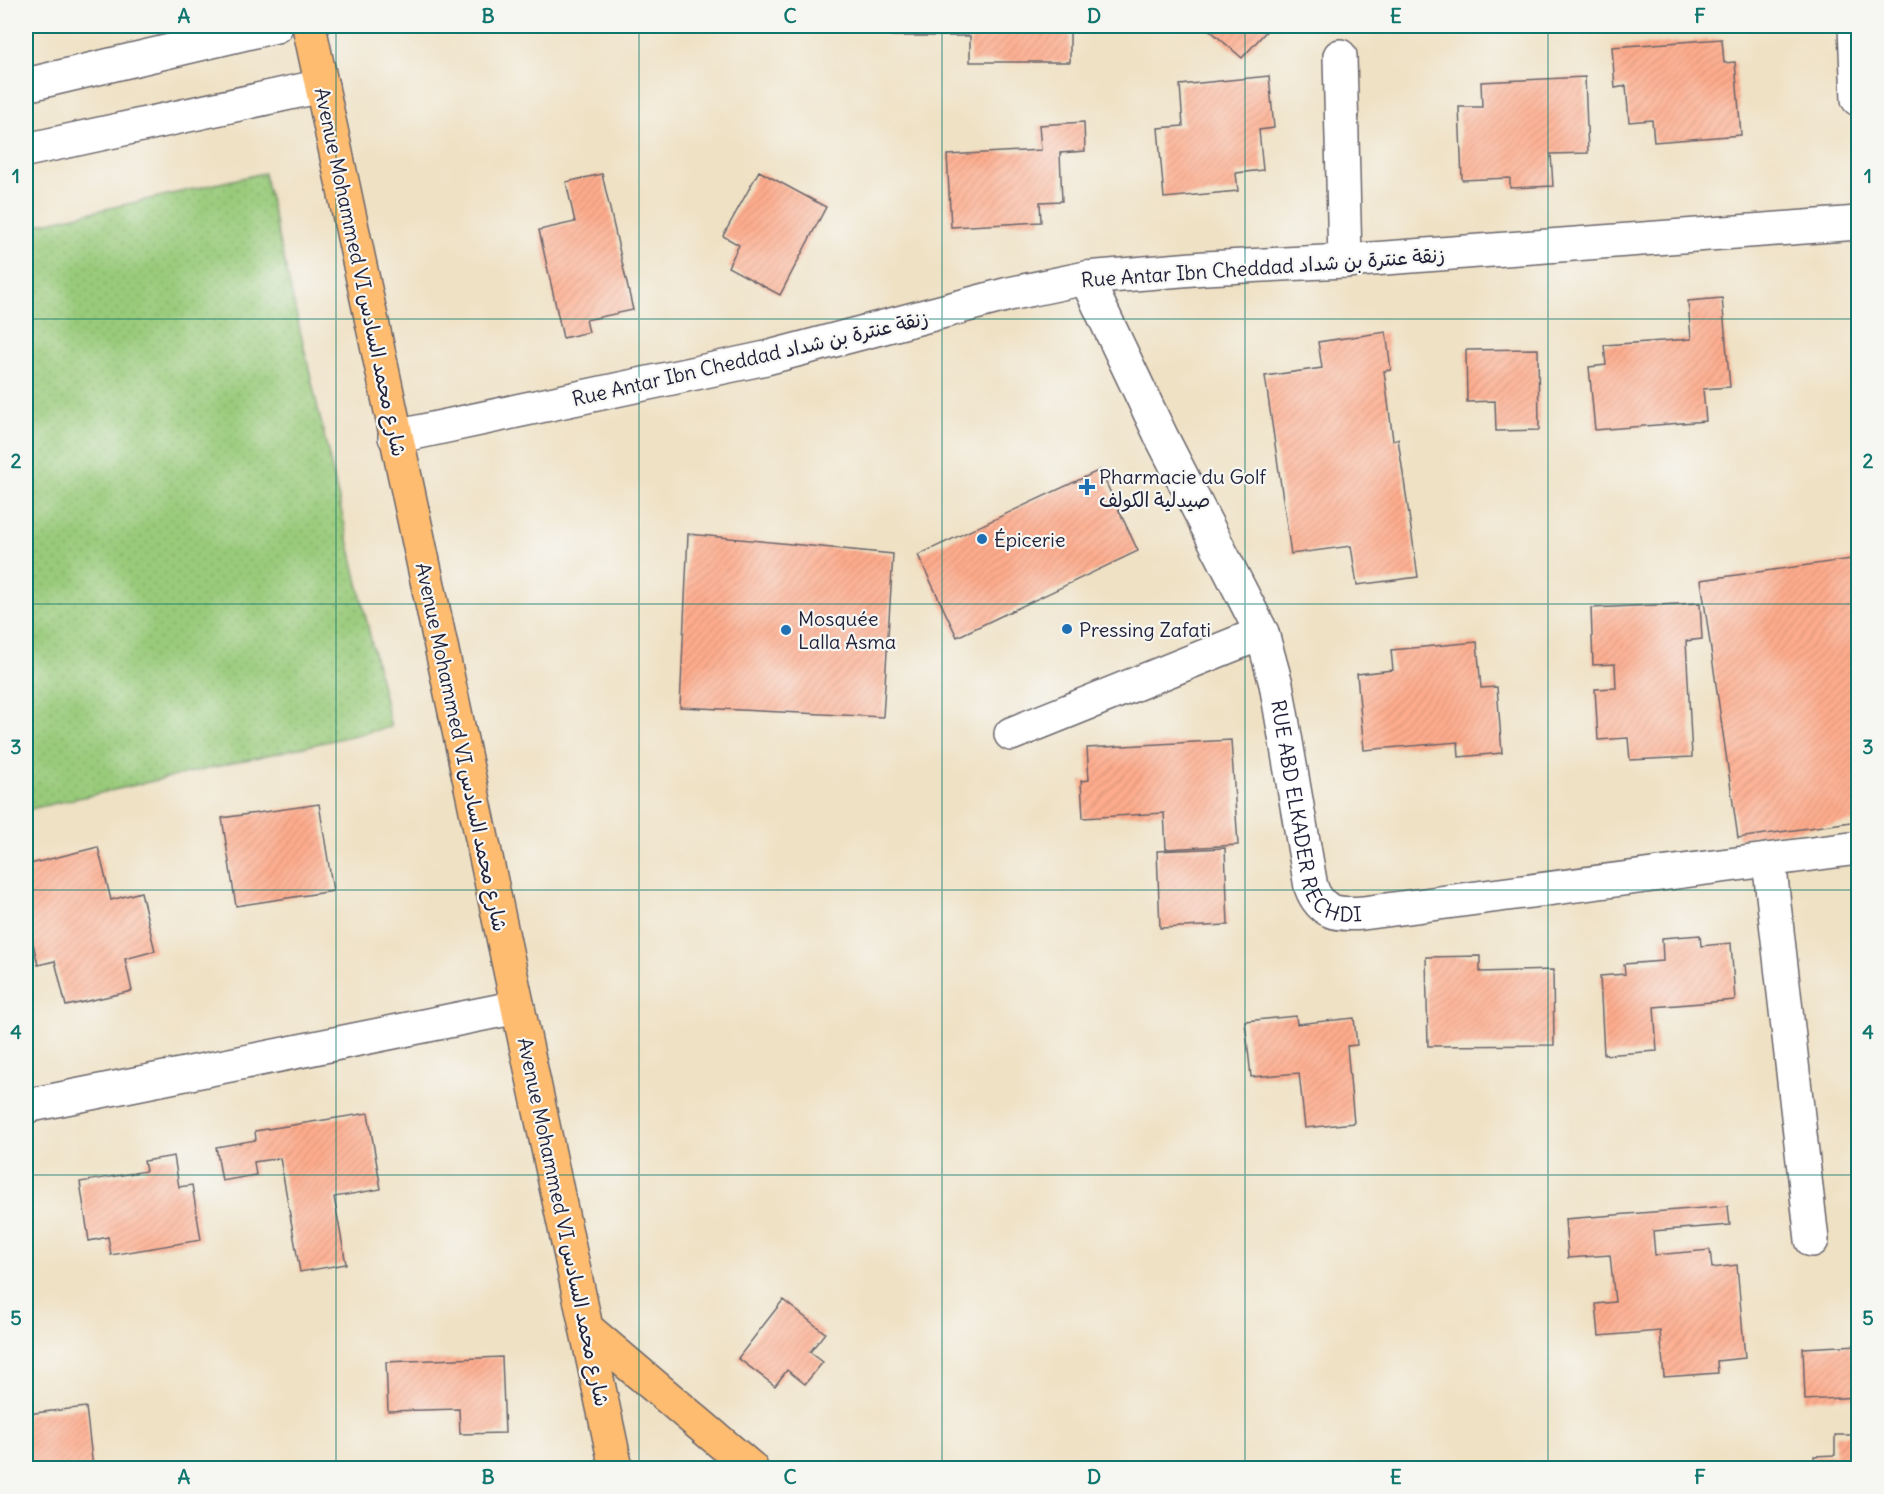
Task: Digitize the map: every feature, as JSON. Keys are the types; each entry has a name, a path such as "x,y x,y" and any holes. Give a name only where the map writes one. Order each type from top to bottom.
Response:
{"main road":[{"name":"Avenue Mohammed VI شارع محمد السادس","path":"309,26 616,1468"},
{"path":"586,1328 751,1468"}],"street":[{"path":"26,85 276,26"},
{"path":"1855,26 1858,99"},
{"path":"1341,56 1345,261"},
{"path":"26,150 322,86"},
{"name":"Rue Antar Ibn Cheddad زنقة عنترة بن شداد","path":"395,437 766,358 1010,294 1086,278 1193,268 1345,261 1858,223"},
{"name":"RUE ABD ELKADER RECHDI","path":"1086,278 1161,436 1262,633 1276,684 1311,887 1315,899 1321,906 1346,914 1364,913 1858,848"},
{"path":"1011,734 1262,633"},
{"path":"1769,860 1812,1240"},
{"path":"26,1106 518,1007"}],"green space":[{"path":"264,173 391,727 26,810 26,227"}],"building":[{"path":"891,26 1070,26 1070,62 970,62 970,36 891,36"},
{"path":"1205,26 1271,26 1242,58"},
{"path":"1722,39 1724,63 1735,62 1741,135 1654,142 1652,120 1629,122 1626,86 1615,88 1612,47"},
{"path":"1269,76 1274,128 1259,130 1263,170 1236,173 1238,191 1164,198 1158,128 1183,126 1180,85"},
{"path":"1585,77 1588,153 1551,154 1553,186 1510,188 1510,178 1462,180 1459,107 1482,107 1481,82"},
{"path":"1084,122 1085,151 1060,153 1062,201 1040,202 1041,222 951,227 947,155 1041,150 1039,125"},
{"path":"759,171 826,207 780,295 728,267 739,245 723,236"},
{"path":"602,174 633,310 586,320 589,332 563,338 539,230 575,222 566,182"},
{"path":"1722,298 1730,387 1703,389 1706,421 1595,430 1589,367 1606,365 1604,345 1691,339 1688,301"},
{"path":"1386,332 1391,370 1384,371 1393,440 1398,439 1418,577 1357,585 1351,546 1291,554 1265,376 1322,368 1318,342"},
{"path":"1538,349 1539,430 1496,431 1495,401 1467,402 1466,350"},
{"path":"1100,470 1138,551 957,637 918,555"},
{"name":"Mosquée Lalla Asma","path":"688,534 893,554 883,717 680,707"},
{"path":"1858,558 1858,821 1738,838 1701,580"},
{"path":"1700,603 1702,639 1686,641 1692,757 1630,760 1628,738 1598,740 1595,689 1616,688 1615,664 1593,665 1591,608"},
{"path":"1477,642 1481,688 1497,687 1502,753 1459,757 1458,742 1364,750 1357,674 1393,670 1391,650"},
{"path":"1231,740 1238,845 1166,849 1164,813 1083,818 1081,781 1089,780 1087,748"},
{"path":"319,804 333,891 236,906 222,818"},
{"path":"98,847 111,900 141,892 155,951 125,959 132,991 66,1006 55,961 38,965 26,913 26,865"},
{"path":"1225,848 1228,925 1160,928 1157,851"},
{"path":"1700,935 1701,946 1731,943 1735,1000 1654,1007 1657,1051 1604,1055 1600,976 1625,974 1624,964 1663,961 1662,938"},
{"path":"1480,956 1480,972 1553,970 1554,1045 1428,1046 1426,957"},
{"path":"1296,1016 1297,1024 1354,1018 1357,1045 1347,1046 1354,1123 1305,1128 1299,1073 1251,1077 1245,1021"},
{"path":"368,1113 381,1189 334,1197 346,1264 300,1272 280,1158 254,1162 256,1175 222,1181 216,1147 256,1140 255,1131"},
{"path":"174,1156 179,1187 192,1185 201,1240 111,1255 108,1237 89,1241 80,1182 146,1171 144,1161"},
{"path":"1728,1206 1730,1225 1653,1231 1655,1255 1710,1250 1712,1268 1737,1265 1745,1358 1717,1361 1718,1373 1664,1377 1660,1331 1599,1336 1596,1304 1615,1302 1610,1255 1568,1258 1565,1219"},
{"path":"783,1300 825,1333 810,1352 823,1362 805,1384 787,1370 775,1386 738,1358"},
{"path":"1858,1345 1858,1397 1805,1400 1803,1348"},
{"path":"502,1357 505,1433 460,1434 459,1409 388,1411 386,1362"},
{"path":"86,1407 93,1468 26,1468 26,1414"},
{"path":"1835,1435 1858,1435 1858,1468 1814,1468 1814,1456 1835,1455"}],"place":[{"name":"Pharmacie du Golf صيدلية الكولف","path":"1087,487"},
{"name":"Épicerie","path":"982,539"},
{"name":"Pressing Zafati","path":"1067,629"},
{"name":"Mosquée Lalla Asma","path":"786,630"}]}
